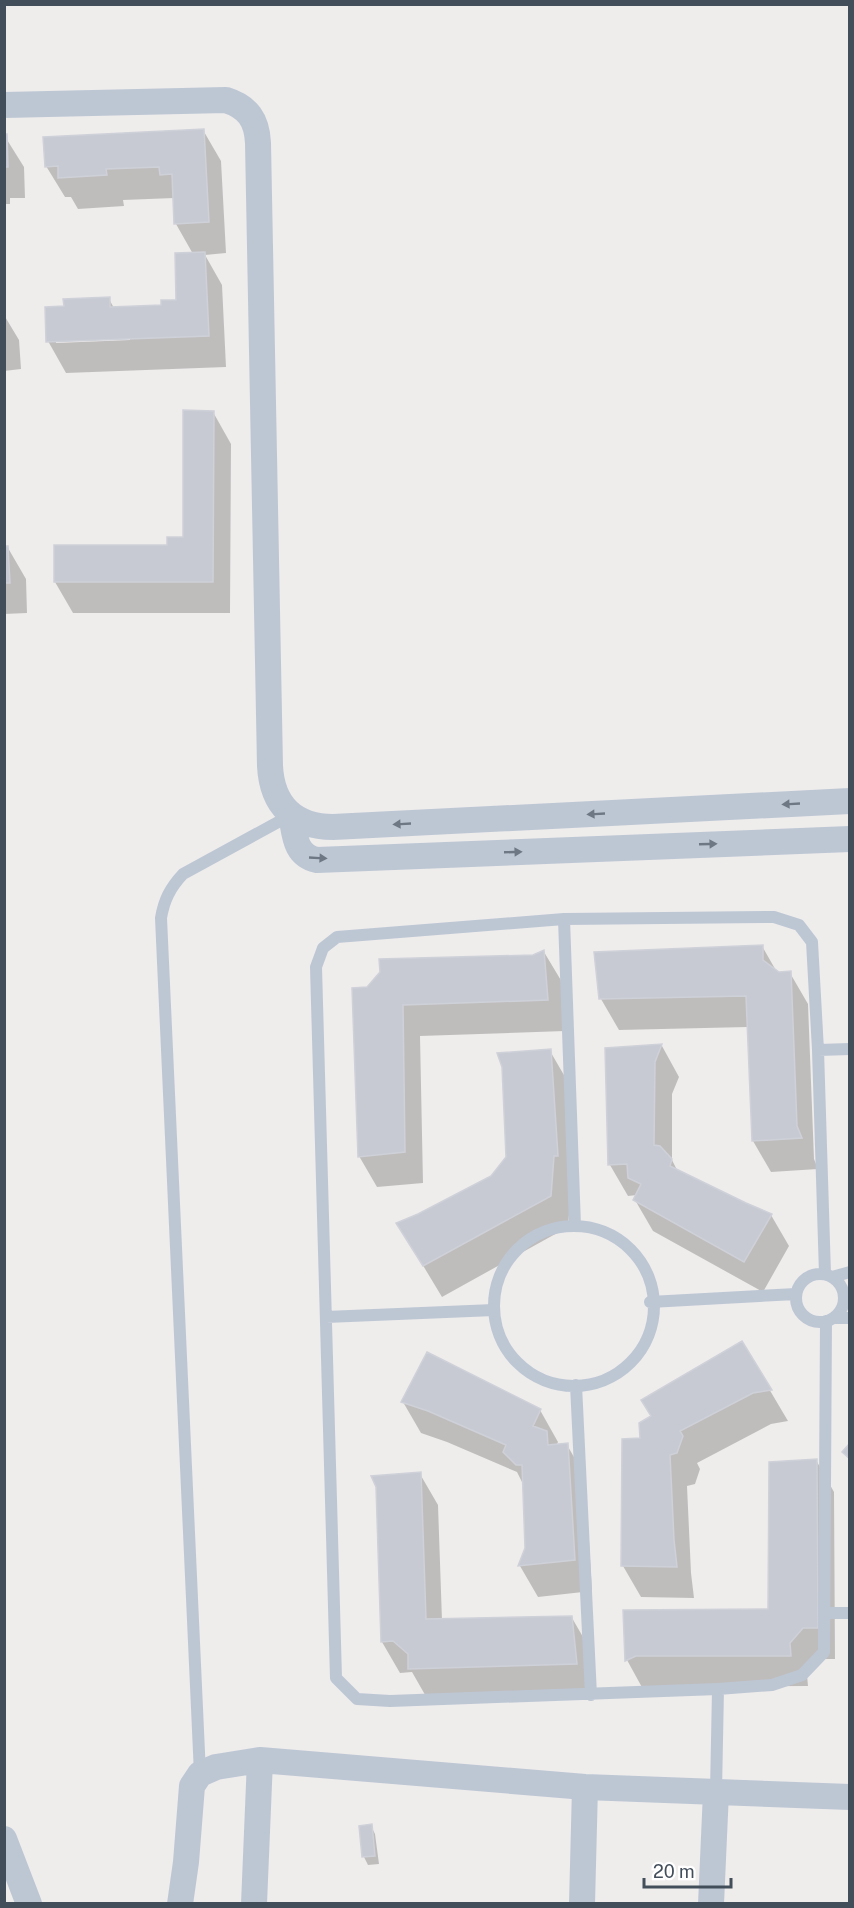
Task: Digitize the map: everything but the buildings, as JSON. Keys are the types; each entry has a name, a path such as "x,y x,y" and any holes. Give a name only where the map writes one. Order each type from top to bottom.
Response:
{"street":[{"path":"4,105 226,100 244,108 255,124 258,143 270,773 274,793 291,815 304,823 318,827 333,827 849,801"},
{"path":"291,815 300,850 309,858 317,860 849,839"},
{"path":"254,1904 260,1760"},
{"path":"180,1904 192,1786 200,1774 216,1767 260,1760 585,1787 849,1797"},
{"path":"582,1904 585,1787"},
{"path":"711,1904 716,1792"},
{"path":"4,1839 29,1904"}],"lane":[{"path":"200,1774 161,918 167,895 183,874 291,815"},
{"path":"828,1276 812,942 799,925 774,916 564,919 337,937 323,948 316,967 336,1678 357,1699 390,1701 718,1689 772,1685 802,1675 824,1652 830,1319"},
{"path":"564,919 575,1226"},
{"path":"818,1050 849,1049"},
{"path":"570,1225 596,1228 618,1238 637,1255 650,1277 650,1302 651,1330 638,1354 618,1373 593,1384 565,1386 538,1378 516,1361 501,1337 494,1310 497,1285 507,1262 524,1243 546,1230 570,1225"},
{"path":"849,1272 828,1276 810,1276 798,1287 796,1294 796,1302 804,1316 810,1320 849,1318"},
{"path":"828,1276 838,1282 844,1297 839,1312 830,1319"},
{"path":"650,1302 796,1294"},
{"path":"326,1317 494,1310"},
{"path":"576,1385 591,1695"},
{"path":"825,1613 849,1613"},
{"path":"716,1792 718,1689"}]}
